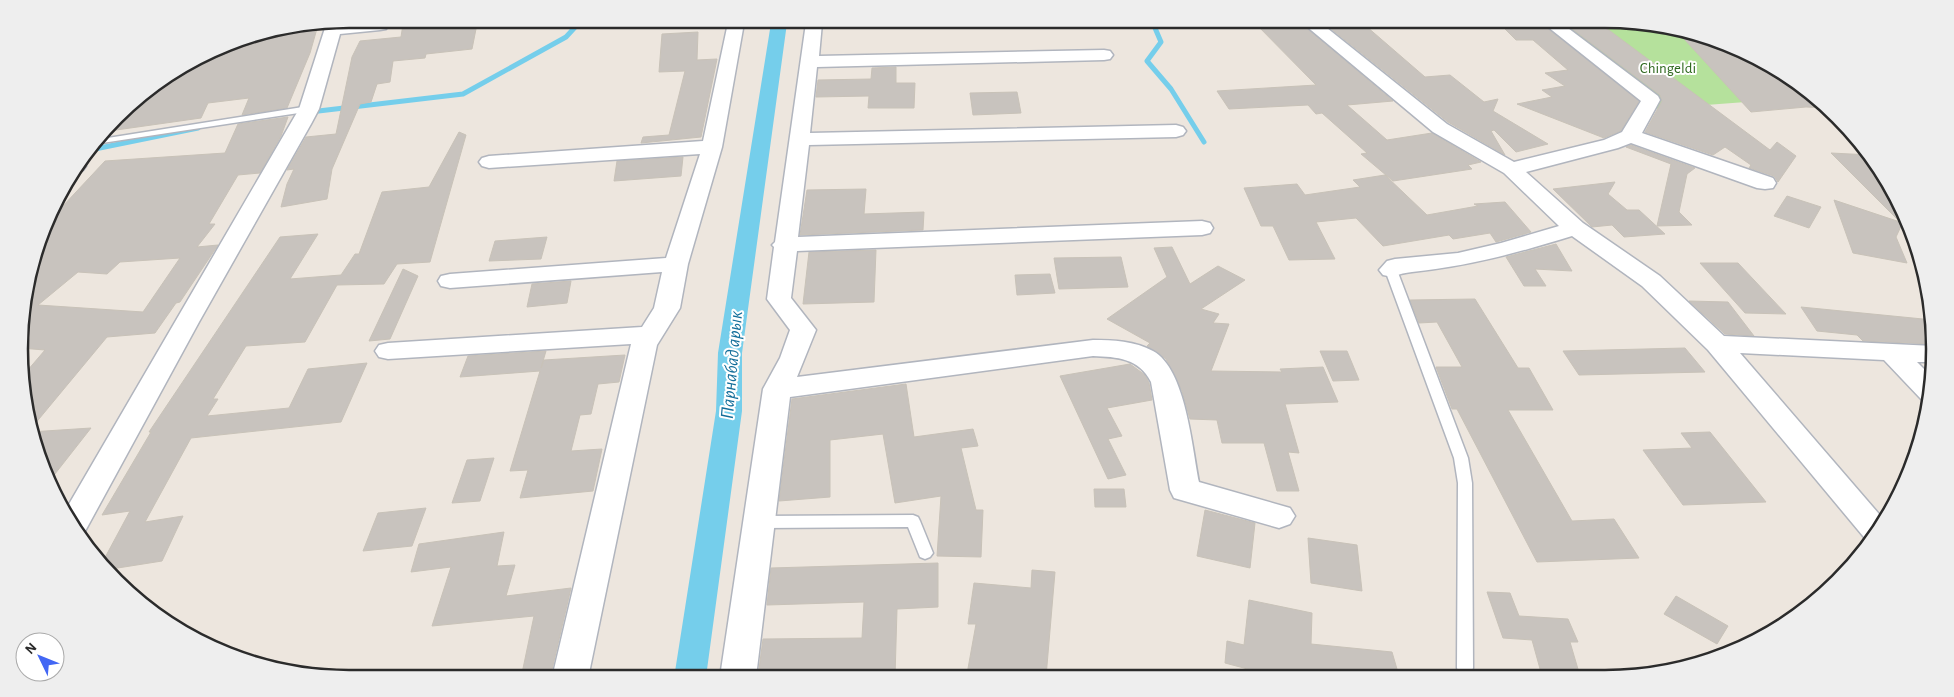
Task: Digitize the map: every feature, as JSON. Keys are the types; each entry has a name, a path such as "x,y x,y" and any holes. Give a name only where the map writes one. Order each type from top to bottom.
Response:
{"street":[{"path":"76,518 181,331 305,117 334,28"},
{"path":"572,670 644,345 667,308 676,264 712,148 735,28"},
{"path":"739,670 777,389 793,358 803,330 779,299 784,245 800,139 813,28"},
{"path":"1316,28 1440,128 1510,169 1575,228 1651,281 1717,344 1872,527"},
{"path":"1510,169 1611,144 1630,136 1651,100 1558,28"},
{"path":"810,62 1104,55"},
{"path":"800,139 1176,131"},
{"path":"1630,136 1765,183"},
{"path":"489,162 712,148"},
{"path":"784,245 1202,228"},
{"path":"1391,270 1395,266 1458,260 1575,228"},
{"path":"450,281 676,264"},
{"path":"388,351 650,334"},
{"path":"1717,344 1926,354"},
{"path":"777,389 1093,348 1123,349 1136,353 1159,368 1165,382 1184,490 1279,516"},
{"path":"1892,353 1924,385"}],"lane":[{"path":"103,142 305,117"},
{"path":"1391,270 1460,458 1465,483 1465,668"},
{"path":"758,522 913,521 925,554"}],"green space":[{"name":"Chingeldi","path":"1562,28 1626,28 1647,30 1689,38 1706,44 1759,101 1653,109"}],"building":[{"path":"402,28 476,28 472,49 426,54 425,58 393,61 390,82 377,84 371,102 360,104 332,169 327,199 281,207 287,184 294,169 287,170 306,137 336,134 352,57 360,41 401,37"},
{"path":"1260,28 1306,28 1393,101 1347,105 1387,140 1432,133 1481,162 1468,165 1472,169 1393,181 1361,154 1367,153 1322,113 1316,114 1308,105 1229,109 1217,91 1316,85"},
{"path":"1330,28 1368,28 1425,77 1450,75 1484,102 1498,99 1493,111 1548,144 1516,152 1494,130 1491,131 1505,155 1448,122"},
{"path":"1504,28 1547,28 1639,101 1621,131 1604,138 1517,104 1552,97 1542,90 1565,86 1545,73 1568,70 1533,40 1516,40"},
{"path":"1571,28 1606,28 1770,150 1777,142 1796,156 1778,182 1774,176 1749,168 1751,165 1725,147 1713,155 1645,132 1662,101 1660,95"},
{"path":"317,29 310,53 287,108 242,115 249,98 208,103 201,118 114,130 137,107 170,82 226,52 253,44 265,38"},
{"path":"698,32 697,60 717,59 701,137 641,143 643,137 669,135 685,71 659,72 662,34"},
{"path":"1682,37 1728,52 1747,61 1784,82 1818,108 1751,112"},
{"path":"896,67 896,83 915,83 914,108 868,108 869,96 816,97 818,80 871,79 872,68"},
{"path":"1017,92 1021,113 973,115 970,93"},
{"path":"288,117 281,136 260,173 238,175 209,224 215,224 197,247 218,245 180,302 176,303 155,333 107,337 36,422 28,370 45,350 28,349 30,307 38,265 60,209 105,161 225,153 238,124","holes":["180,258 143,312 38,305 78,272 107,274 120,262"]},
{"path":"459,132 466,135 430,262 397,264 384,284 337,285 305,342 246,346 213,399 218,399 207,416 289,408 308,369 367,363 341,422 191,438 145,522 183,516 162,561 115,568 105,558 130,511 102,515 151,432 149,432 280,237 318,234 290,279 341,275 355,254 359,254 382,192 429,187"},
{"path":"1631,145 1695,168 1687,174 1679,212 1692,225 1657,226 1671,164 1626,147"},
{"path":"1831,153 1861,155 1872,170 1883,188 1902,225 1896,237 1907,263 1853,253 1834,200 1900,222"},
{"path":"683,157 681,176 614,181 617,161"},
{"path":"1385,175 1427,215 1478,206 1474,204 1505,202 1531,232 1496,242 1490,233 1453,239 1449,235 1383,246 1356,218 1316,222 1335,259 1289,260 1273,226 1261,226 1244,188 1297,184 1305,195 1360,187 1353,180"},
{"path":"1615,182 1608,194 1627,210 1639,210 1665,234 1624,237 1612,225 1592,227 1553,189"},
{"path":"866,189 864,214 924,212 923,230 800,235 807,190"},
{"path":"1787,196 1821,207 1809,228 1774,216"},
{"path":"547,237 541,259 489,261 495,241"},
{"path":"1556,244 1572,271 1535,269 1546,286 1524,286 1506,257"},
{"path":"1172,247 1190,284 1218,266 1245,280 1201,309 1219,314 1213,323 1229,324 1211,371 1282,372 1280,369 1323,367 1338,402 1285,404 1299,453 1288,452 1299,491 1277,491 1264,443 1222,443 1217,420 1190,419 1182,391 1166,359 1147,346 1150,343 1107,319 1167,277 1154,248"},
{"path":"876,250 874,302 803,304 809,252"},
{"path":"1121,257 1128,287 1059,289 1054,258"},
{"path":"1700,263 1738,263 1786,314 1745,313"},
{"path":"403,269 418,276 390,339 369,341"},
{"path":"1050,274 1055,293 1017,295 1015,275"},
{"path":"571,281 567,303 527,307 532,284"},
{"path":"1475,299 1518,368 1529,368 1553,410 1508,410 1572,521 1614,519 1639,558 1537,562 1457,409 1452,409 1436,367 1462,367 1437,322 1419,323 1410,300"},
{"path":"1689,301 1728,302 1754,336 1725,334"},
{"path":"1801,307 1925,319 1926,344 1863,341 1857,335 1817,331"},
{"path":"1685,348 1705,372 1579,375 1563,351"},
{"path":"546,351 541,368 544,360 625,355 619,382 598,384 591,414 580,415 571,451 602,449 593,491 520,498 528,470 510,471 540,371 460,377 468,356"},
{"path":"1320,351 1347,351 1359,380 1333,381"},
{"path":"1130,364 1145,375 1149,383 1152,400 1107,408 1122,436 1108,439 1126,475 1108,479 1060,376"},
{"path":"906,384 914,437 973,429 978,446 961,448 976,510 983,510 981,557 937,556 941,496 895,503 883,434 830,440 830,497 779,501 792,399"},
{"path":"91,428 54,475 38,431"},
{"path":"1710,432 1766,502 1683,505 1643,450 1692,448 1681,433"},
{"path":"494,458 480,501 452,503 467,460"},
{"path":"1094,489 1124,489 1126,507 1095,507"},
{"path":"426,508 412,546 363,551 378,513"},
{"path":"1205,510 1255,523 1250,568 1197,556"},
{"path":"504,532 497,566 515,565 506,596 571,588 552,670 523,670 534,616 432,626 451,567 411,572 419,544"},
{"path":"1308,538 1357,545 1362,591 1311,583"},
{"path":"938,563 938,607 897,609 895,670 759,670 763,639 862,638 864,602 767,605 771,568"},
{"path":"1032,570 1055,572 1047,670 968,670 976,624 968,624 974,583 1031,588"},
{"path":"1487,592 1510,593 1519,616 1568,619 1578,642 1570,642 1578,670 1540,670 1532,640 1503,638"},
{"path":"1676,596 1728,626 1717,644 1664,614"},
{"path":"1249,600 1312,613 1311,644 1392,652 1397,670 1251,670 1225,663 1227,641 1244,645"}],"waterway":[{"path":"310,112 463,94 566,37 574,28"},
{"name":"Парнабад арык","path":"691,670 729,411 730,353 778,28"},
{"path":"1155,28 1161,42 1147,61 1171,89 1204,142"},
{"path":"98,148 198,128"}]}
